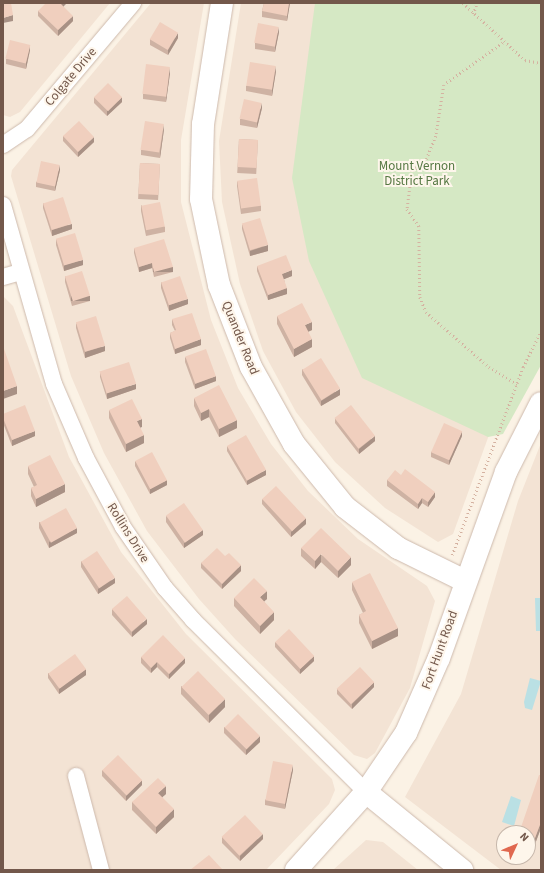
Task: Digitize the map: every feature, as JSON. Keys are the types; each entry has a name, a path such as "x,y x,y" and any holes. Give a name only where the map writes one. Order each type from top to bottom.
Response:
{"street":[{"name":"Colgate Drive","path":"3,145 27,129 133,3"},
{"name":"Quander Road","path":"222,3 202,124 201,199 207,237 232,324 272,408 320,479 372,530 445,572 465,581"},
{"name":"Rollins Drive","path":"3,205 42,349 70,422 106,496 140,554 193,620 366,792"},
{"path":"3,277 21,272"},
{"name":"Fort Hunt Road","path":"296,870 366,792 417,711 517,447 541,403"},
{"path":"76,776 101,870"},
{"path":"366,792 462,870"}],"path":[{"path":"463,3 504,43 525,60 541,62"},
{"path":"473,14 477,3"},
{"path":"504,43 444,85 436,136 426,161 412,170 407,209 419,226 418,265 420,297 426,312 489,368 517,384"},
{"path":"445,572 517,384 541,331"}],"shaded area":[{"path":"3,3 110,3 20,112 10,117 3,115"},
{"path":"151,3 204,3 181,140 181,202 211,320 238,388 271,444 308,491 358,539 427,586 435,601 410,688 375,753 367,759 354,755 235,639 199,599 147,531 104,453 71,376 11,176 12,170"},
{"path":"241,3 316,3 489,435 453,534 438,542 385,508 335,462 296,412 263,351 240,284 222,202 219,141"},
{"path":"3,296 13,306 69,457 121,552 186,634 332,779 335,790 329,804 266,870 3,870"},
{"path":"541,443 541,870 501,870 405,797 461,694 518,501"},
{"path":"366,840 383,842 418,870 333,870"}],"green space":[{"name":"Mount Vernon District Park","path":"315,3 541,3 541,365 503,434 488,437 362,378 309,261 292,178"}],"water":[{"path":"535,598 541,598 541,631 536,631"},
{"path":"530,678 541,681 532,710 525,708 524,702"},
{"path":"511,796 521,800 514,825 502,822"}],"building":[{"path":"3,3 11,3 13,15 3,18"},
{"path":"46,3 61,3 73,16 58,30 38,11"},
{"path":"264,3 289,3 287,16 262,11"},
{"path":"160,22 178,33 168,50 150,39"},
{"path":"258,23 279,27 275,47 254,43"},
{"path":"10,40 30,45 26,64 5,58"},
{"path":"250,62 276,66 272,90 246,86"},
{"path":"146,64 170,67 166,97 142,94"},
{"path":"108,83 122,97 108,111 94,97"},
{"path":"244,99 262,103 257,123 240,118"},
{"path":"79,121 94,137 78,152 63,136"},
{"path":"145,121 164,124 159,153 140,150"},
{"path":"239,139 258,140 257,168 238,167"},
{"path":"41,161 60,165 55,186 36,183"},
{"path":"140,163 160,164 158,195 138,194"},
{"path":"257,178 261,206 241,209 237,181"},
{"path":"63,197 72,224 52,230 43,203"},
{"path":"160,202 165,227 146,230 141,206"},
{"path":"260,218 268,245 250,250 242,224"},
{"path":"75,233 83,260 64,266 56,239"},
{"path":"164,239 173,267 154,272 152,263 139,267 134,248"},
{"path":"286,255 292,270 282,274 287,288 268,295 257,266"},
{"path":"82,271 90,296 73,301 65,277"},
{"path":"180,276 188,299 169,305 161,283"},
{"path":"302,303 312,322 305,325 312,339 294,349 277,316"},
{"path":"192,313 201,339 175,349 170,333 176,330 172,319"},
{"path":"96,316 105,346 85,352 76,322"},
{"path":"3,346 17,386 3,391"},
{"path":"206,349 216,376 195,384 185,357"},
{"path":"321,358 340,389 321,400 302,370"},
{"path":"129,362 136,384 107,393 100,372"},
{"path":"219,385 237,420 219,429 209,409 201,413 194,398"},
{"path":"132,399 142,419 137,421 144,435 126,444 109,410"},
{"path":"25,405 35,431 12,440 3,418 3,414"},
{"path":"351,405 375,436 358,449 334,418"},
{"path":"444,423 462,431 449,460 431,452"},
{"path":"246,435 266,470 247,481 227,446"},
{"path":"152,452 167,480 150,489 135,461"},
{"path":"50,455 65,484 36,499 31,488 37,485 28,466"},
{"path":"405,469 435,492 428,502 422,498 418,504 387,480 395,470 401,475"},
{"path":"276,486 306,518 292,531 262,499"},
{"path":"184,503 203,530 185,543 166,516"},
{"path":"66,508 77,528 51,543 40,523"},
{"path":"321,528 351,557 338,571 321,554 315,561 301,548"},
{"path":"217,548 225,556 229,553 241,565 222,584 201,563"},
{"path":"97,551 115,578 99,588 81,562"},
{"path":"370,573 398,628 372,641 359,615 366,611 352,582"},
{"path":"254,578 267,591 260,597 274,612 260,626 234,598"},
{"path":"127,596 147,619 132,632 112,609"},
{"path":"289,629 314,656 300,669 275,642"},
{"path":"163,635 185,658 169,674 157,662 151,668 141,657"},
{"path":"75,654 86,669 59,689 48,673"},
{"path":"360,667 374,682 351,704 337,689"},
{"path":"198,671 225,699 209,715 181,687"},
{"path":"238,714 260,736 246,749 225,727"},
{"path":"118,755 142,780 126,795 102,770"},
{"path":"273,761 293,765 285,804 265,800"},
{"path":"539,775 541,775 541,822 536,835 536,825 522,825"},
{"path":"158,778 166,786 158,793 174,809 156,827 132,802"},
{"path":"245,815 263,834 239,856 222,837"},
{"path":"209,855 223,870 190,870"}]}
